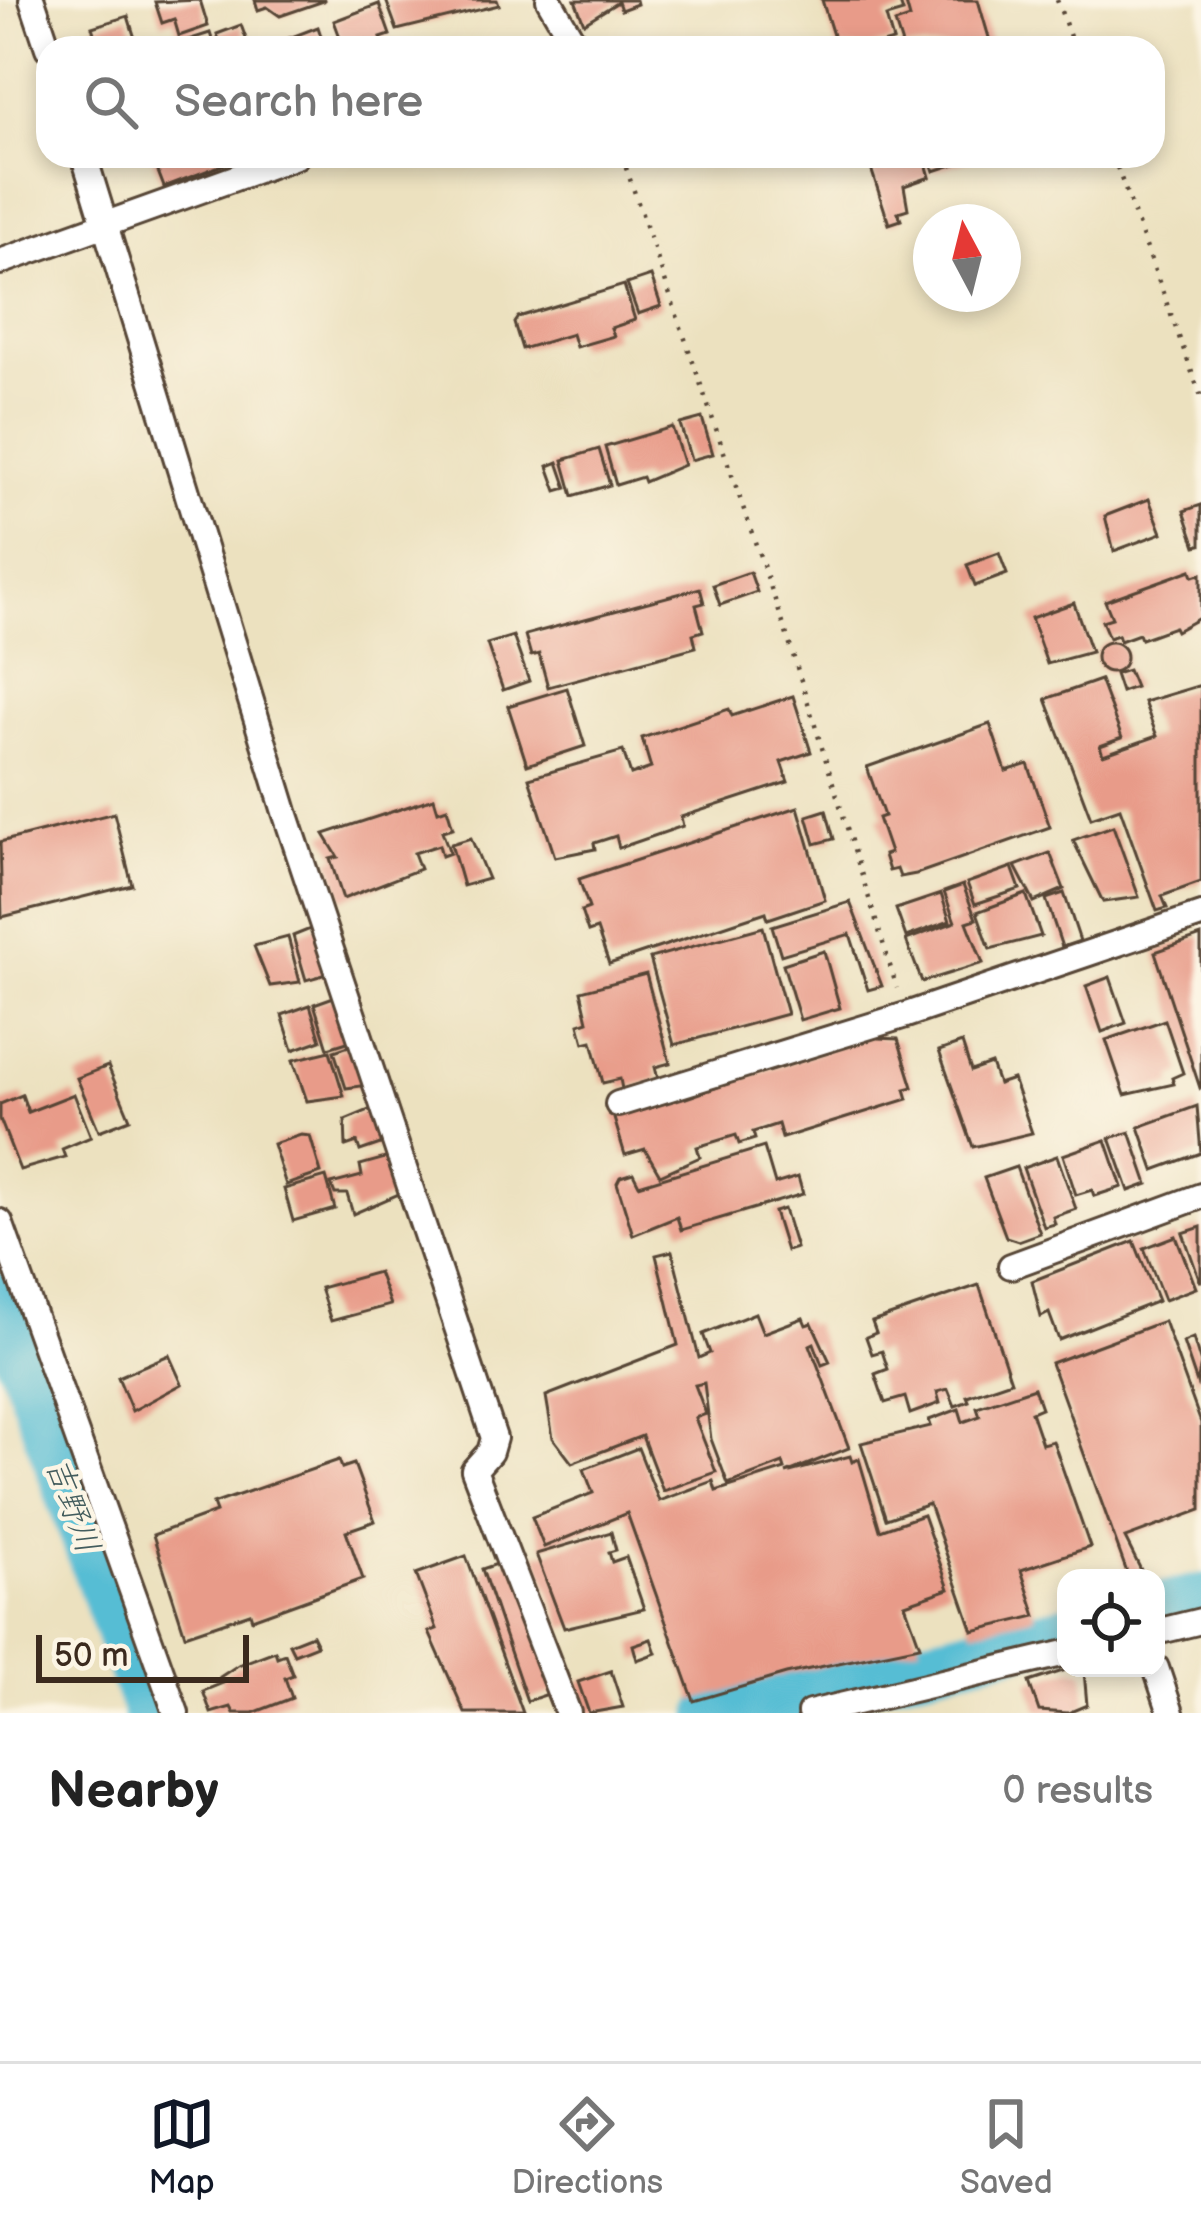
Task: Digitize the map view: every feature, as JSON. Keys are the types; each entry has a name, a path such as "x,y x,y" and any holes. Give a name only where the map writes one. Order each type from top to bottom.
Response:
{"street":[{"path":"32,0 44,36"},
{"path":"549,0 570,36"},
{"path":"88,168 285,812 494,1438 490,1452 473,1470 568,1713"},
{"path":"0,262 261,168"},
{"path":"618,1104 906,1015 1201,915"},
{"path":"1011,1266 1201,1196"},
{"path":"0,1222 176,1713"},
{"path":"1165,1630 1201,1621"},
{"path":"810,1713 1057,1655"},
{"path":"1159,1677 1171,1713"}],"path":[{"path":"1057,0 1070,36"},
{"path":"626,168 784,626 906,1015"},
{"path":"1117,168 1201,398"}],"building":[{"path":"200,0 208,26 179,36 174,19 162,23 155,2"},
{"path":"255,0 324,1 280,16 267,7 258,10"},
{"path":"386,0 497,0 499,5 397,30"},
{"path":"575,0 636,0 637,4 621,10 618,2 584,23"},
{"path":"822,0 899,0 903,12 886,17 892,36 833,36"},
{"path":"905,0 978,0 988,36 899,36 895,23 910,18"},
{"path":"379,4 390,35 340,36 334,21"},
{"path":"128,16 134,36 95,36 92,27"},
{"path":"241,25 245,36 218,36"},
{"path":"318,27 321,36 294,36"},
{"path":"157,168 214,168 164,187"},
{"path":"871,168 927,168 930,177 904,186 908,209 898,212 901,220 889,224"},
{"path":"651,276 661,306 638,314 627,284"},
{"path":"624,285 635,320 611,328 614,336 576,347 572,334 522,349 514,323 518,317"},
{"path":"702,418 713,454 691,460 680,424"},
{"path":"672,427 684,465 644,482 642,477 616,485 605,447"},
{"path":"599,449 610,485 573,496 563,460"},
{"path":"558,462 567,488 557,491 548,466"},
{"path":"1149,499 1162,533 1114,551 1105,516"},
{"path":"1201,505 1201,545 1196,546 1184,511"},
{"path":"999,553 1007,574 975,586 967,565"},
{"path":"1191,570 1193,576 1201,574 1201,617 1176,631 1174,627 1141,639 1139,634 1120,641 1118,635 1109,638 1102,621 1112,618 1105,601"},
{"path":"750,572 757,592 720,605 713,585"},
{"path":"700,588 704,603 696,605 703,631 693,634 696,647 548,687 539,654 531,656 525,635"},
{"path":"1074,603 1091,652 1047,664 1031,618"},
{"path":"513,636 529,681 503,690 487,644"},
{"path":"1111,642 1122,646 1126,657 1122,668 1111,672 1100,668 1096,657 1100,646"},
{"path":"1128,670 1135,687 1121,692 1115,674"},
{"path":"1100,680 1122,738 1100,746 1103,755 1157,736 1144,702 1201,685 1201,882 1162,896 1167,908 1157,911 1120,808 1091,818 1046,699"},
{"path":"567,688 585,746 527,765 508,706"},
{"path":"793,696 811,752 781,762 788,782 681,817 683,826 619,848 616,836 594,843 595,849 555,857 529,778 623,751 631,775 651,768 642,738 729,709 732,716"},
{"path":"990,724 1006,771 1028,764 1050,827 916,874 900,877 897,869 889,871 884,855 890,853 878,818 884,816 867,767"},
{"path":"434,798 438,811 447,808 453,828 442,831 450,853 442,856 439,845 414,853 420,869 343,899 330,859 338,857 324,834"},
{"path":"798,807 825,900 768,919 766,912 609,964 597,929 588,932 581,911 589,908 579,879"},
{"path":"826,810 834,839 815,844 807,816"},
{"path":"114,813 132,885 2,917 0,842"},
{"path":"1113,826 1139,897 1103,902 1073,840"},
{"path":"471,838 488,879 463,886 451,844"},
{"path":"1050,853 1064,889 1034,902 1015,866"},
{"path":"1012,867 1020,889 975,904 967,883"},
{"path":"963,885 976,919 967,922 983,963 922,982 906,940 955,922 944,892"},
{"path":"1064,893 1080,941 1062,947 1046,899"},
{"path":"941,894 950,921 906,937 896,909"},
{"path":"1026,894 1041,936 990,949 977,912"},
{"path":"850,902 882,986 868,990 850,934 781,955 772,926"},
{"path":"325,923 338,971 306,980 293,936"},
{"path":"763,927 787,1014 674,1045 650,958"},
{"path":"1201,936 1201,1087 1200,1088 1155,952"},
{"path":"288,937 300,982 270,986 254,946"},
{"path":"824,951 840,1008 800,1020 783,964"},
{"path":"646,974 670,1063 655,1067 658,1079 622,1089 620,1079 603,1083 592,1041 584,1043 579,1024 588,1021 581,991"},
{"path":"1110,977 1126,1023 1102,1032 1086,986"},
{"path":"342,994 360,1038 328,1048 314,1004"},
{"path":"310,1005 321,1040 293,1050 282,1015"},
{"path":"1165,1020 1183,1073 1172,1078 1174,1084 1125,1095 1106,1040"},
{"path":"877,1032 879,1038 898,1039 913,1087 905,1089 908,1099 782,1138 778,1124 753,1132 755,1139 739,1144 736,1135 697,1147 700,1157 660,1175 645,1149 625,1155 613,1115 664,1099 682,1085 686,1098"},
{"path":"361,1042 375,1084 346,1088 334,1051"},
{"path":"962,1043 971,1071 991,1064 998,1084 1013,1079 1032,1133 973,1147 939,1051"},
{"path":"330,1051 344,1096 307,1101 293,1060"},
{"path":"108,1066 130,1119 99,1131 77,1078"},
{"path":"74,1094 91,1137 62,1149 65,1157 20,1170 0,1119 0,1104 22,1095 28,1112"},
{"path":"381,1105 392,1140 360,1151 357,1142 346,1146 345,1120"},
{"path":"1197,1106 1201,1153 1154,1170 1139,1127"},
{"path":"1130,1132 1148,1184 1129,1191 1110,1138"},
{"path":"310,1136 321,1173 286,1185 273,1144"},
{"path":"1106,1140 1122,1187 1094,1196 1092,1190 1076,1195 1063,1155"},
{"path":"764,1147 775,1184 798,1177 803,1194 681,1230 677,1217 633,1235 617,1183 620,1177 633,1173 639,1185"},
{"path":"396,1155 406,1191 353,1214 347,1194 335,1194 331,1184 362,1176 360,1165"},
{"path":"1057,1156 1076,1209 1053,1217 1055,1224 1044,1227 1023,1168"},
{"path":"1016,1167 1040,1233 1018,1241 1006,1237 984,1178"},
{"path":"326,1177 335,1209 293,1221 284,1189"},
{"path":"784,1209 796,1248 786,1251 774,1212"},
{"path":"1201,1227 1201,1281 1200,1281 1183,1233"},
{"path":"1176,1236 1196,1288 1164,1300 1144,1248"},
{"path":"1134,1241 1158,1301 1059,1340 1049,1313 1041,1317 1032,1281"},
{"path":"672,1251 699,1358 710,1353 703,1334 755,1313 763,1333 803,1318 806,1325 812,1323 830,1362 822,1365 814,1343 810,1345 849,1448 786,1473 850,1456 852,1462 859,1459 880,1530 923,1515 949,1589 905,1604 920,1646 786,1674 694,1701 627,1513 544,1547 532,1517 593,1493 584,1469 638,1448 659,1501 713,1481 716,1491 785,1469 783,1463 728,1484 711,1439 704,1383 695,1385 706,1414 695,1418 716,1472 663,1491 642,1436 572,1463 553,1438 546,1396 678,1345 656,1255"},
{"path":"378,1272 390,1305 331,1321 320,1288"},
{"path":"979,1285 1011,1381 967,1396 969,1401 955,1406 948,1389 937,1392 940,1403 910,1414 905,1397 885,1403 875,1374 888,1369 882,1351 872,1354 866,1337 876,1333 872,1322"},
{"path":"1164,1321 1201,1423 1201,1510 1125,1538 1140,1569 1126,1569 1051,1363"},
{"path":"1193,1338 1201,1364 1197,1383 1183,1342"},
{"path":"169,1355 182,1384 132,1411 118,1377"},
{"path":"1034,1388 1041,1408 1031,1412 1042,1444 1053,1441 1090,1547 1021,1570 1036,1616 973,1631 929,1504 886,1519 861,1443 931,1426 929,1420 959,1409 963,1422 980,1416 977,1407"},
{"path":"339,1460 342,1468 354,1464 375,1521 346,1531 363,1579 252,1619 250,1613 185,1635 153,1535 216,1512 213,1504"},
{"path":"611,1532 616,1550 609,1552 612,1562 626,1557 644,1609 564,1628 536,1554"},
{"path":"466,1556 523,1713 465,1713 429,1632 437,1629 416,1574"},
{"path":"518,1557 560,1690 527,1701 482,1569"},
{"path":"312,1635 317,1645 294,1654 289,1644"},
{"path":"651,1639 656,1653 637,1660 633,1645"},
{"path":"275,1651 277,1657 285,1654 293,1675 285,1678 292,1698 253,1713 234,1713 231,1707 211,1713 203,1691 223,1683 220,1677 238,1665"},
{"path":"611,1671 623,1707 589,1713 578,1682"},
{"path":"1057,1673 1057,1677 1085,1677 1087,1705 1068,1713 1039,1711 1029,1682"}],"waterway":[{"name":"吉野川","path":"0,1297 149,1713"},
{"path":"1165,1607 1201,1599"},
{"path":"714,1713 1057,1632"}]}
